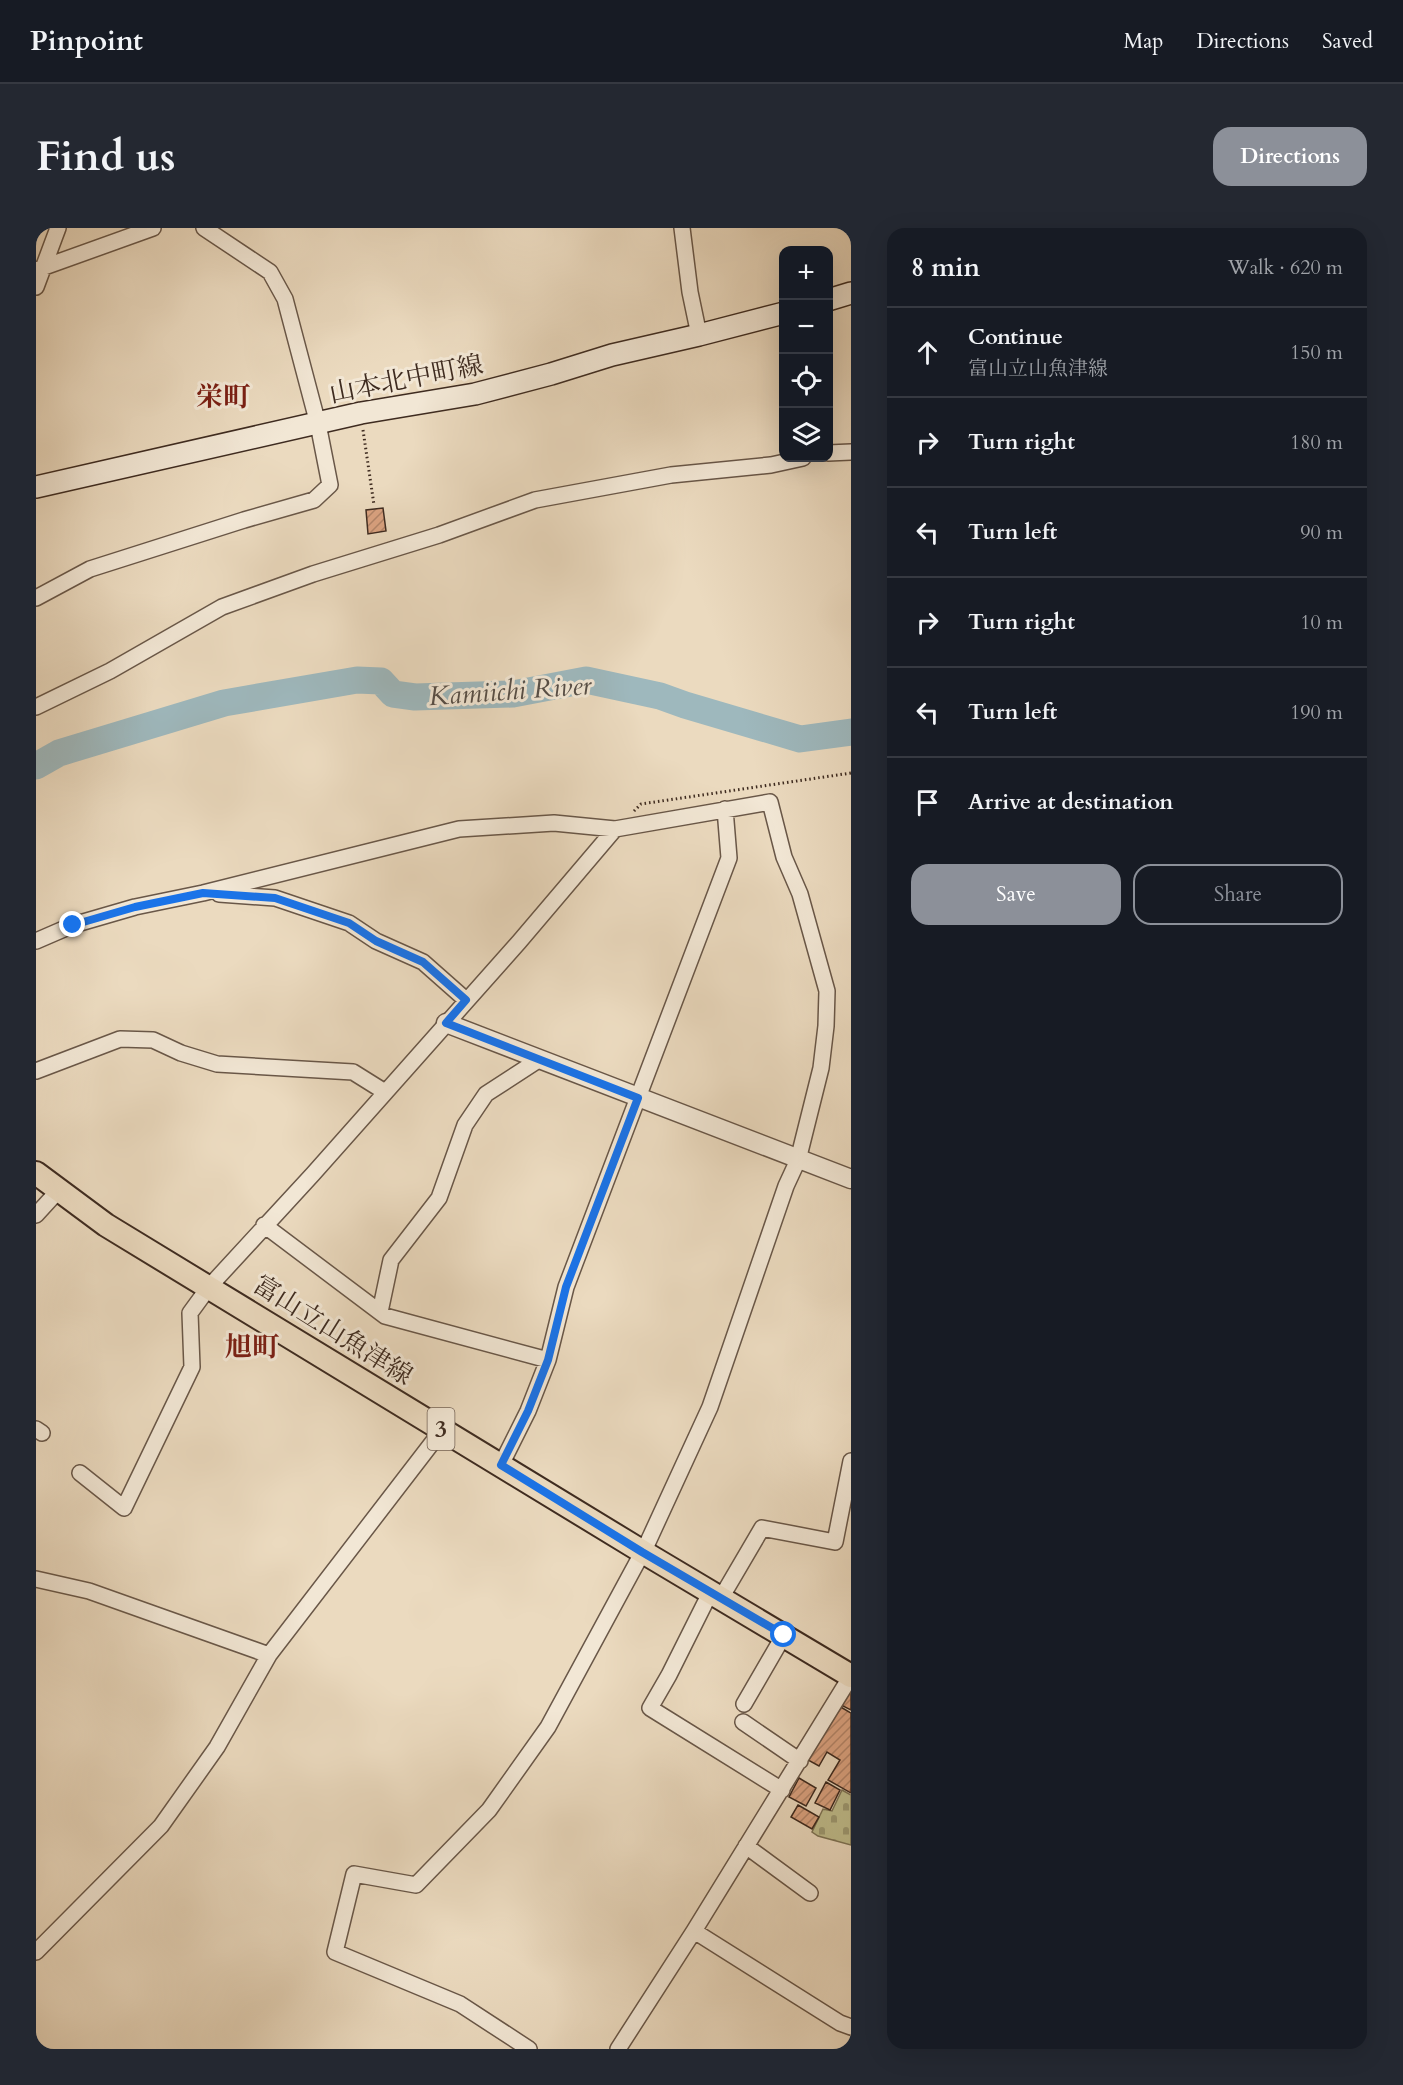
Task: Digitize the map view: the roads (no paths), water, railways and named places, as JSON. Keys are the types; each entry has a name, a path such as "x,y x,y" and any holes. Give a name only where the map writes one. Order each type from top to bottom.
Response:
{"main road":[{"path":"833,298 851,293"},
{"name":"山本北中町線","path":"36,487 361,413 475,394 551,375 612,355 779,314"},
{"name":"富山立山魚津線","path":"36,1173 106,1225 642,1552 851,1676"}],"street":[{"path":"36,286 39,269 58,228"},
{"path":"39,269 153,228"},
{"path":"36,598 90,569 315,500 330,485 318,424 285,299 270,272 204,228"},
{"path":"682,228 690,292 699,335"},
{"path":"833,453 851,452"},
{"path":"36,707 110,671 222,607 303,577 439,535 535,500 671,476 785,462"},
{"path":"36,941 83,922 135,907 203,893 459,829 554,823 615,828 770,802 784,857 800,894 827,991 826,1026 821,1068 798,1160 786,1186 710,1407 642,1552 548,1727 489,1810 416,1885 354,1874 335,1952 460,2004 530,2049"},
{"path":"501,1465 528,1411 548,1360 566,1287 729,858 725,809"},
{"path":"80,1473 124,1508 192,1367 190,1312 264,1225 313,1174 519,942 615,828"},
{"path":"203,893 275,898 349,923 376,941 423,962 466,1000"},
{"path":"446,1023 851,1179"},
{"path":"36,1071 120,1039 153,1040 181,1053 216,1064 353,1072 385,1092"},
{"path":"380,1312 391,1260 439,1198 465,1125 486,1094 540,1059"},
{"path":"36,1215 58,1191"},
{"path":"264,1225 385,1316 548,1360"},
{"path":"36,1952 161,1826 217,1747 269,1655 442,1430"},
{"path":"782,1790 650,1708 716,1594 762,1528 835,1542 851,1461"},
{"path":"36,1579 88,1591 269,1655"},
{"path":"744,1704 784,1635"},
{"path":"618,2049 694,1931 851,1676"},
{"path":"743,1722 800,1761"},
{"path":"746,1846 810,1893"},
{"path":"694,1931 840,2023 851,2027"}],"waterway":[{"name":"Kamiichi River","path":"36,766 59,753 224,703 357,680 381,681 393,694 415,697 513,694 586,680 660,696 800,739 851,732"}],"district":[{"name":"栄町","path":"223,397"},
{"name":"旭町","path":"252,1347"}]}
